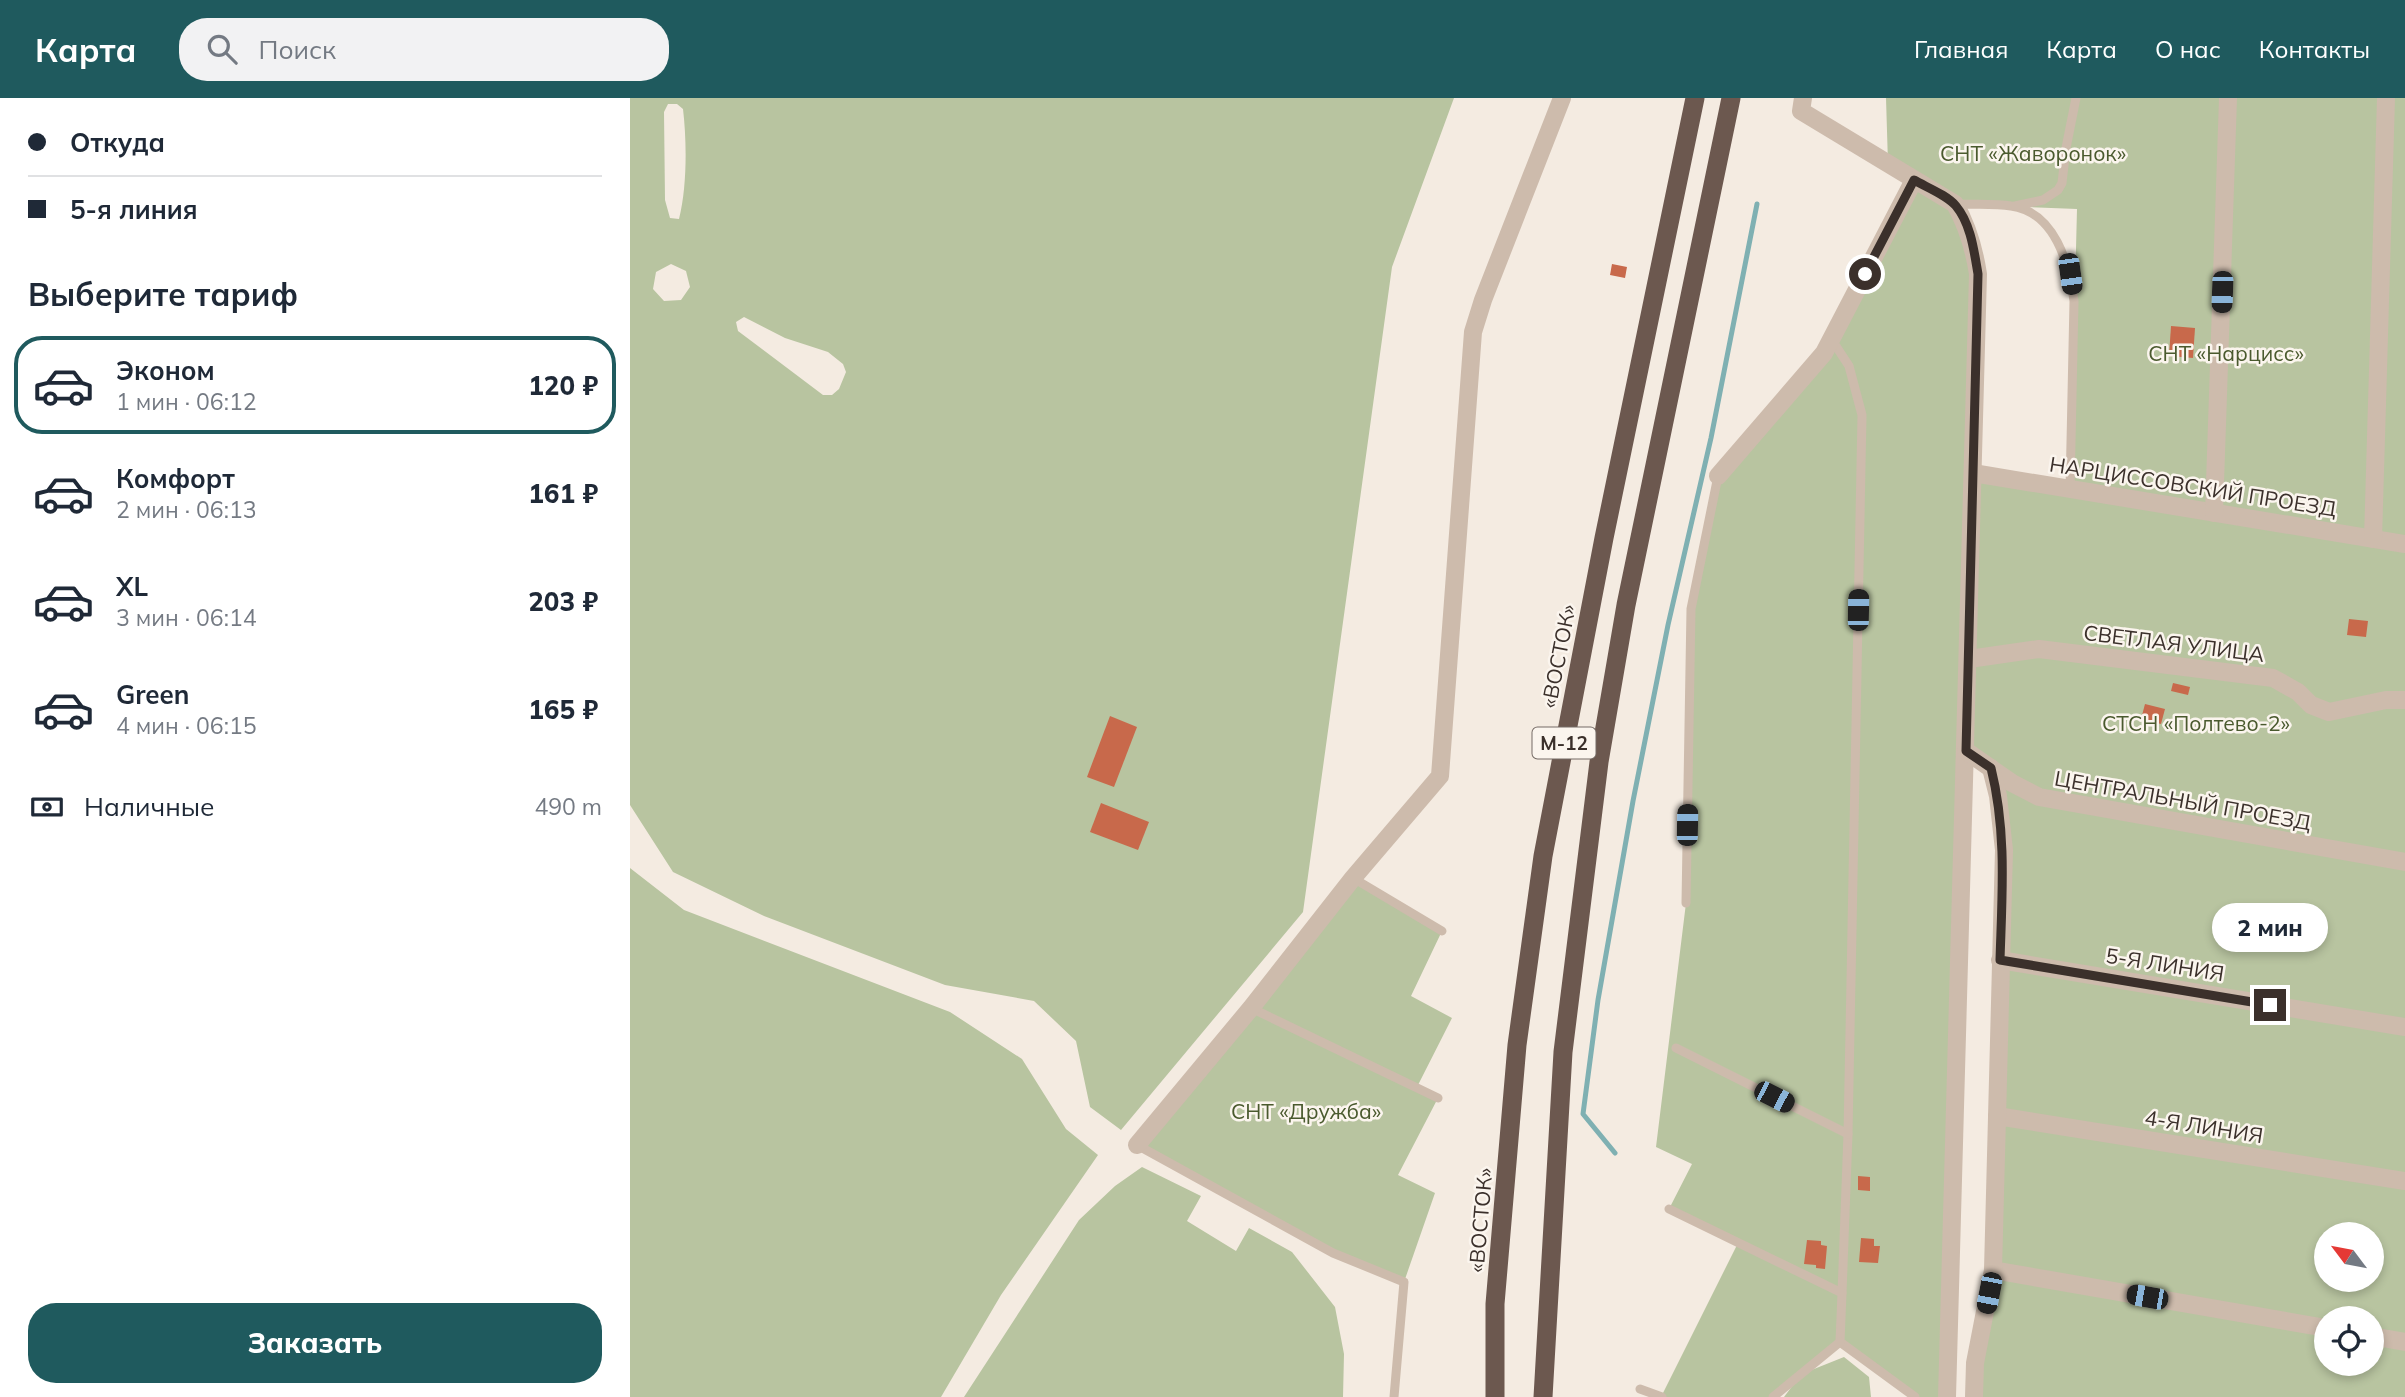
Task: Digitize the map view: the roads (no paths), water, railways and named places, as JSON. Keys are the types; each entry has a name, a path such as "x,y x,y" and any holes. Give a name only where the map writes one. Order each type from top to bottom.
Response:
{"highway":[{"name":"«ВОСТОК»","path":"1495,1397 1495,1304 1517,1045 1543,856 1602,551 1695,98"},
{"name":"М-12","path":"1543,1397 1563,1052 1599,762 1626,605 1731,98"}],"street":[{"path":"1137,1145 1251,1008 1353,878 1440,776 1473,332 1562,98"},
{"path":"1803,98 1801,111 1955,204 1973,245 1978,274 1947,1397"},
{"path":"2214,513 2228,98"},
{"path":"2373,539 2386,98"},
{"path":"1718,476 1824,353 1914,180"},
{"name":"НАРЦИССОВСКИЙ ПРОЕЗД","path":"1973,473 2405,544"},
{"name":"СВЕТЛАЯ УЛИЦА","path":"1969,659 2039,649 2273,678 2298,692 2311,705 2329,712 2386,700 2405,700"},
{"name":"ЦЕНТРАЛЬНЫЙ ПРОЕЗД","path":"1966,751 2012,783 2039,797 2405,862"},
{"path":"1974,1397 1975,1363 1993,1270 2004,850 1998,796 1991,768"},
{"name":"5-Я ЛИНИЯ","path":"2000,960 2405,1027"},
{"name":"4-Я ЛИНИЯ","path":"1997,1116 2405,1181"},
{"path":"1993,1270 2314,1326"},
{"path":"2384,1338 2405,1342"}],"lane":[{"path":"1955,204 2013,206 2053,196 2062,183 2076,98"},
{"path":"2013,206 2035,215 2050,230 2062,251 2070,274 2074,301 2070,489"},
{"path":"1773,1397 1840,1342 1848,1134 1862,415 1849,366 1831,339"},
{"path":"1686,903 1690,609 1718,476"},
{"path":"1353,878 1442,931"},
{"path":"1251,1008 1437,1098"},
{"path":"1676,1048 1848,1134"},
{"path":"1137,1145 1333,1253 1404,1282 1394,1397"},
{"path":"1669,1209 1842,1293"},
{"path":"1840,1342 1915,1397"},
{"path":"1640,1389 1662,1397"}],"waterway":[{"path":"1615,1153 1583,1114 1598,1000 1633,801 1668,625 1711,438 1757,204"}],"park label":[{"name":"СНТ «Жаворонок»","path":"2033,153"},
{"name":"СНТ «Нарцисс»","path":"2226,353"},
{"name":"СТСН «Полтево-2»","path":"2196,723"},
{"name":"СНТ «Дружба»","path":"1306,1111"}]}
